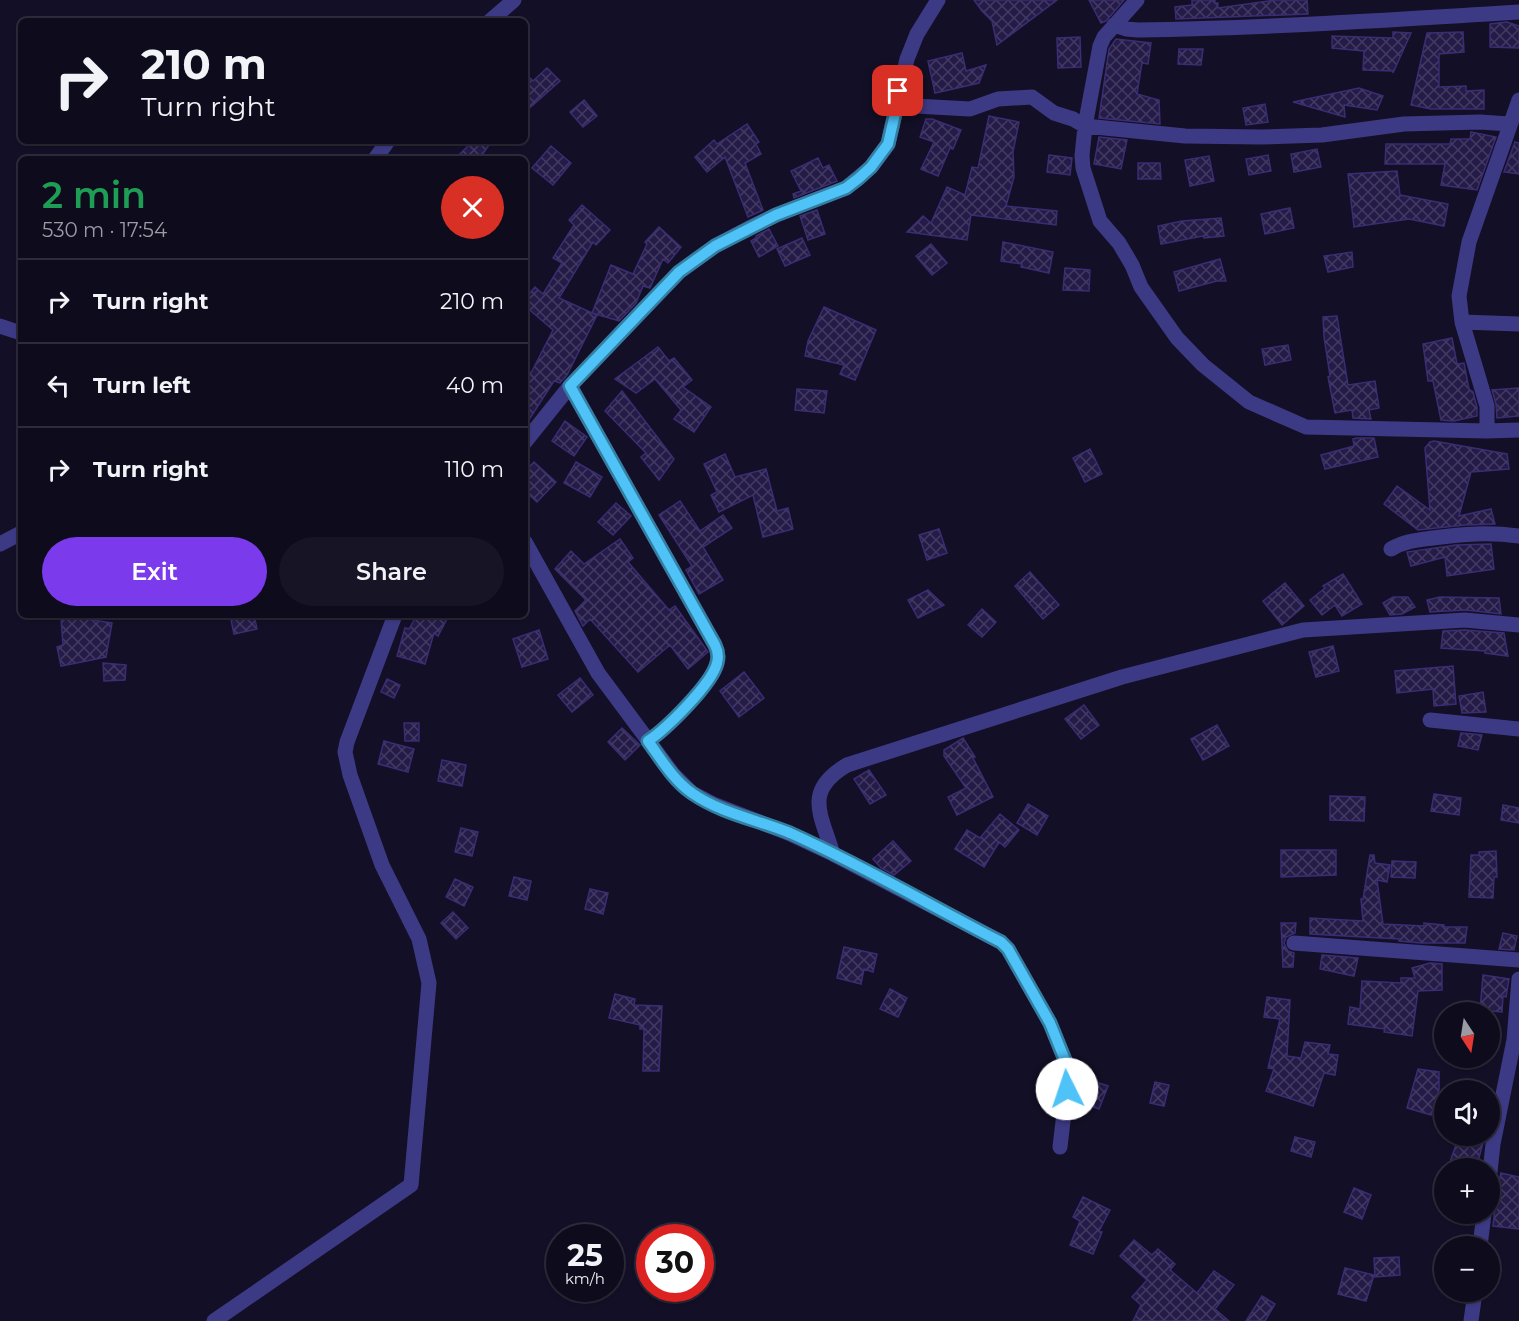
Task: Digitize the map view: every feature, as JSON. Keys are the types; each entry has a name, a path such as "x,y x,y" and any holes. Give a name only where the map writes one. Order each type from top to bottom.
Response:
{"street":[{"path":"493,18 514,0"},
{"path":"528,438 570,386 679,272 715,246 776,215 846,188 871,167 888,144 898,91 907,59 917,34 938,0"},
{"path":"1137,0 1114,25 1100,46 1085,126 1083,168 1100,221 1119,243 1132,264 1141,287 1176,338 1203,365 1250,402 1306,427 1519,430"},
{"path":"1114,25 1138,30 1230,29 1519,12"},
{"path":"897,105 970,109 998,99 1032,97 1054,112 1085,126 1151,134 1261,137 1322,135 1404,124 1480,122 1509,124"},
{"path":"1487,430 1487,406 1462,322 1459,296 1464,261 1519,100"},
{"path":"1462,322 1519,324"},
{"path":"0,326 18,332"},
{"path":"570,386 718,654 715,669 696,695 673,721 648,741"},
{"path":"1391,549 1414,541 1468,533 1493,532 1519,536"},
{"path":"0,544 18,535"},
{"path":"528,547 598,673 673,774 692,793 833,854 1001,942 1008,949 1050,1023 1069,1070 1060,1147"},
{"path":"214,1321 411,1185 429,983 419,939 382,865 350,775 345,752 394,618"},
{"path":"833,854 818,805 818,792 836,772 847,765 1122,677 1304,630 1465,620 1519,625"},
{"path":"1430,720 1519,729"},
{"path":"1294,943 1519,960"},
{"path":"1491,1158 1514,1040 1519,979"},
{"path":"1471,1321 1474,1302"}],"building":[{"path":"974,0 1057,0 997,45 992,21"},
{"path":"1089,0 1124,0 1106,21 1101,23"},
{"path":"1192,0 1215,0 1218,8 1276,0 1307,0 1308,14 1176,19 1175,7 1192,5"},
{"path":"1507,22 1519,26 1519,48 1490,47 1490,24"},
{"path":"1393,32 1411,33 1393,73 1393,71 1363,70 1364,51 1332,48 1332,36 1393,38"},
{"path":"1463,32 1464,52 1439,54 1439,87 1466,86 1466,91 1484,90 1484,109 1431,109 1411,105 1427,33"},
{"path":"1080,37 1081,67 1058,68 1057,38"},
{"path":"1116,39 1151,43 1148,64 1142,63 1137,94 1159,100 1160,124 1099,118 1109,49"},
{"path":"1179,49 1203,49 1201,65 1178,64"},
{"path":"962,53 966,71 986,65 979,83 935,93 928,61"},
{"path":"547,68 560,81 528,109 528,76 533,81"},
{"path":"1359,88 1383,96 1377,110 1344,105 1345,117 1293,102"},
{"path":"584,100 597,116 583,127 570,112"},
{"path":"1265,104 1268,122 1246,125 1243,108"},
{"path":"989,116 1019,122 1013,152 1014,177 1006,206 1057,211 1056,225 971,215 967,240 907,232 923,216 931,223 947,187 965,195 972,167 978,168"},
{"path":"926,119 961,130 938,176 921,169 934,142 920,137"},
{"path":"747,124 759,142 756,144 761,154 745,163 763,210 748,217 725,157 707,172 695,157 714,140 717,144"},
{"path":"1471,132 1496,137 1477,190 1441,185 1445,164 1385,164 1386,144 1450,144 1451,139 1470,139"},
{"path":"1099,137 1127,140 1121,169 1094,164"},
{"path":"1515,142 1519,143 1519,174 1504,172"},
{"path":"470,144 490,144 481,156 458,156"},
{"path":"551,146 571,163 553,185 532,168"},
{"path":"1317,149 1321,167 1294,172 1291,154"},
{"path":"1049,155 1072,158 1070,175 1047,172"},
{"path":"1268,155 1271,171 1249,175 1246,159"},
{"path":"1209,156 1214,181 1190,186 1185,160"},
{"path":"818,158 823,168 829,165 837,181 794,198 793,194 801,191 791,171"},
{"path":"1138,163 1160,163 1161,179 1138,179"},
{"path":"1397,171 1400,195 1448,204 1444,226 1409,219 1354,227 1348,174"},
{"path":"582,205 610,230 596,245 593,242 559,298 597,315 567,375 560,383 554,381 528,421 528,371 531,373 553,330 528,309 528,295 535,287 543,294 562,263 553,258 574,225 569,220"},
{"path":"1290,208 1294,228 1265,234 1261,214"},
{"path":"817,210 825,234 808,240 800,216"},
{"path":"1221,218 1224,236 1204,238 1203,236 1161,244 1158,226 1182,221"},
{"path":"659,227 681,247 668,263 663,259 650,288 643,286 636,303 619,321 592,313 611,265 633,274 647,244 645,242"},
{"path":"769,229 778,246 759,257 751,241"},
{"path":"802,238 810,255 785,266 777,249"},
{"path":"1003,242 1053,252 1049,273 1021,267 1022,264 1001,261"},
{"path":"931,244 947,263 932,275 916,256"},
{"path":"1352,252 1353,267 1328,272 1324,256"},
{"path":"1220,259 1226,281 1217,281 1179,291 1174,272"},
{"path":"1065,268 1090,270 1089,291 1063,290"},
{"path":"824,307 876,330 855,380 840,374 844,365 805,356 808,341"},
{"path":"1337,316 1348,385 1375,381 1379,408 1369,410 1371,419 1353,418 1352,410 1335,413 1328,377 1330,376 1323,317"},
{"path":"1452,338 1457,364 1464,363 1469,389 1473,392 1477,407 1477,416 1454,421 1441,420 1433,381 1428,381 1423,344"},
{"path":"1288,345 1291,360 1265,365 1262,349"},
{"path":"658,347 669,361 674,358 692,380 683,387 711,407 694,432 674,419 681,410 655,379 636,393 615,379"},
{"path":"1519,388 1519,416 1497,418 1492,390"},
{"path":"797,389 827,391 824,413 795,410"},
{"path":"622,391 674,459 659,480 641,457 646,453 605,411"},
{"path":"565,421 587,437 574,456 552,441"},
{"path":"1374,438 1378,457 1325,469 1321,455 1354,446 1353,439"},
{"path":"1434,441 1507,454 1509,469 1471,472 1459,516 1491,509 1495,524 1418,530 1384,504 1397,486 1430,510 1425,448"},
{"path":"1090,449 1102,474 1085,482 1073,458"},
{"path":"725,454 735,477 766,469 777,511 788,508 793,529 763,537 753,495 719,512 711,495 717,492 704,464"},
{"path":"534,462 556,482 537,502 528,494 528,468"},
{"path":"576,462 602,477 590,497 564,483"},
{"path":"680,501 700,531 723,515 732,528 703,547 723,580 699,594 686,570 692,566 659,515"},
{"path":"616,503 631,516 613,535 598,522"},
{"path":"939,529 947,553 927,560 919,535"},
{"path":"620,539 633,558 628,562 669,610 675,606 708,652 688,669 670,645 638,672 590,619 583,626 575,611 586,600 555,569 571,551 584,564"},
{"path":"1491,544 1494,569 1447,576 1445,557 1411,566 1407,552 1456,545"},
{"path":"1030,572 1059,605 1043,619 1015,586"},
{"path":"1343,574 1362,604 1342,616 1335,605 1322,615 1310,600 1325,588 1323,586"},
{"path":"1285,583 1304,606 1282,625 1263,601"},
{"path":"928,590 944,605 918,618 908,600"},
{"path":"1393,597 1408,597 1415,607 1402,614 1390,615 1383,603"},
{"path":"1440,597 1499,598 1501,614 1466,610 1430,612 1427,600"},
{"path":"982,609 996,622 982,637 968,625"},
{"path":"79,618 112,623 106,657 61,666 57,647 63,645 61,619"},
{"path":"231,618 255,618 257,629 234,634"},
{"path":"415,618 447,618 438,636 434,633 425,664 397,656 405,628 409,629"},
{"path":"539,630 548,659 522,667 513,639"},
{"path":"1443,631 1504,633 1508,656 1485,653 1485,651 1441,648"},
{"path":"1333,646 1339,671 1316,677 1309,652"},
{"path":"103,663 126,665 125,680 104,681"},
{"path":"1453,666 1456,704 1434,706 1433,689 1397,693 1395,671"},
{"path":"744,672 764,698 739,717 720,691"},
{"path":"580,678 593,695 572,712 558,695"},
{"path":"387,679 400,685 394,698 381,692"},
{"path":"1483,692 1486,712 1462,713 1459,696"},
{"path":"1084,705 1099,725 1081,739 1065,719"},
{"path":"404,723 419,723 419,741 405,741"},
{"path":"1217,725 1229,746 1203,760 1191,739"},
{"path":"622,728 640,745 625,760 608,742"},
{"path":"1461,733 1482,735 1478,750 1458,746"},
{"path":"963,738 975,757 973,758 993,797 957,815 948,797 966,788 944,756 944,750"},
{"path":"384,741 414,749 408,772 378,764"},
{"path":"442,760 466,765 462,786 438,781"},
{"path":"869,770 886,795 870,804 854,779"},
{"path":"1434,794 1461,798 1459,815 1431,811"},
{"path":"1330,796 1365,797 1364,821 1330,820"},
{"path":"1028,804 1048,816 1037,835 1017,823"},
{"path":"1503,805 1519,808 1519,823 1501,820"},
{"path":"1000,814 1019,830 1005,847 999,842 984,867 955,849 967,830 980,838"},
{"path":"461,828 478,832 472,856 455,852"},
{"path":"893,841 911,861 894,875 881,868 873,859"},
{"path":"1281,850 1336,850 1336,875 1281,877"},
{"path":"1496,851 1497,877 1494,877 1493,898 1469,897 1471,855"},
{"path":"1370,855 1374,855 1375,863 1390,865 1387,882 1377,880 1383,924 1424,926 1424,923 1444,925 1444,927 1467,927 1465,943 1422,943 1399,941 1399,939 1310,934 1310,918 1363,921 1361,899 1363,899"},
{"path":"1392,861 1416,862 1415,878 1391,877"},
{"path":"514,877 531,881 527,900 509,896"},
{"path":"455,879 473,887 464,906 446,897"},
{"path":"590,889 608,893 603,914 585,909"},
{"path":"453,912 468,928 456,939 441,923"},
{"path":"1281,923 1296,923 1295,933 1286,937 1284,943 1288,951 1294,953 1293,967 1283,967"},
{"path":"1503,933 1517,936 1514,950 1499,949"},
{"path":"844,947 877,954 873,972 864,969 861,984 837,978"},
{"path":"1322,955 1358,958 1354,976 1320,969"},
{"path":"1430,963 1442,964 1442,990 1418,991 1412,1036 1384,1032 1385,1029 1348,1024 1350,1007 1360,1009 1362,981 1401,983 1401,978 1415,978 1412,968"},
{"path":"1483,975 1509,979 1506,997 1503,996 1502,1012 1500,1012 1500,1002 1481,1002"},
{"path":"890,989 907,998 898,1017 880,1009"},
{"path":"615,994 635,999 634,1005 662,1006 659,1071 643,1071 644,1029 640,1029 640,1025 609,1018"},
{"path":"1267,997 1290,1000 1287,1056 1301,1058 1305,1042 1330,1045 1328,1054 1338,1055 1335,1075 1324,1073 1313,1106 1266,1091 1274,1069 1268,1068 1280,1019 1264,1017"},
{"path":"1418,1069 1439,1072 1439,1080 1434,1080 1434,1106 1431,1115 1407,1108"},
{"path":"1082,1077 1108,1086 1099,1109 1075,1100"},
{"path":"1155,1082 1169,1085 1164,1106 1150,1103"},
{"path":"1295,1137 1315,1142 1311,1157 1291,1151"},
{"path":"1456,1146 1482,1146 1479,1158 1451,1158"},
{"path":"1501,1173 1519,1177 1519,1229 1493,1226 1493,1224 1500,1224"},
{"path":"1354,1188 1371,1195 1362,1219 1344,1212"},
{"path":"1083,1197 1110,1210 1099,1231 1102,1232 1093,1254 1070,1245 1080,1221 1073,1217"},
{"path":"1134,1240 1152,1255 1158,1249 1175,1264 1170,1270 1197,1293 1214,1271 1234,1285 1215,1309 1229,1321 1133,1321 1141,1305 1132,1297 1147,1280 1120,1256"},
{"path":"1399,1257 1400,1275 1375,1277 1374,1258"},
{"path":"1345,1268 1374,1275 1366,1301 1338,1294"},
{"path":"1262,1296 1275,1304 1265,1321 1246,1321"}],"route":[{"path":"898,91 888,144 871,167 859,178 846,188 776,215 715,246 679,272 570,386 718,654 715,669 696,695 673,721 648,741 673,774 692,793 833,854 1001,942 1008,949 1050,1023 1069,1070 1067,1089"}]}
